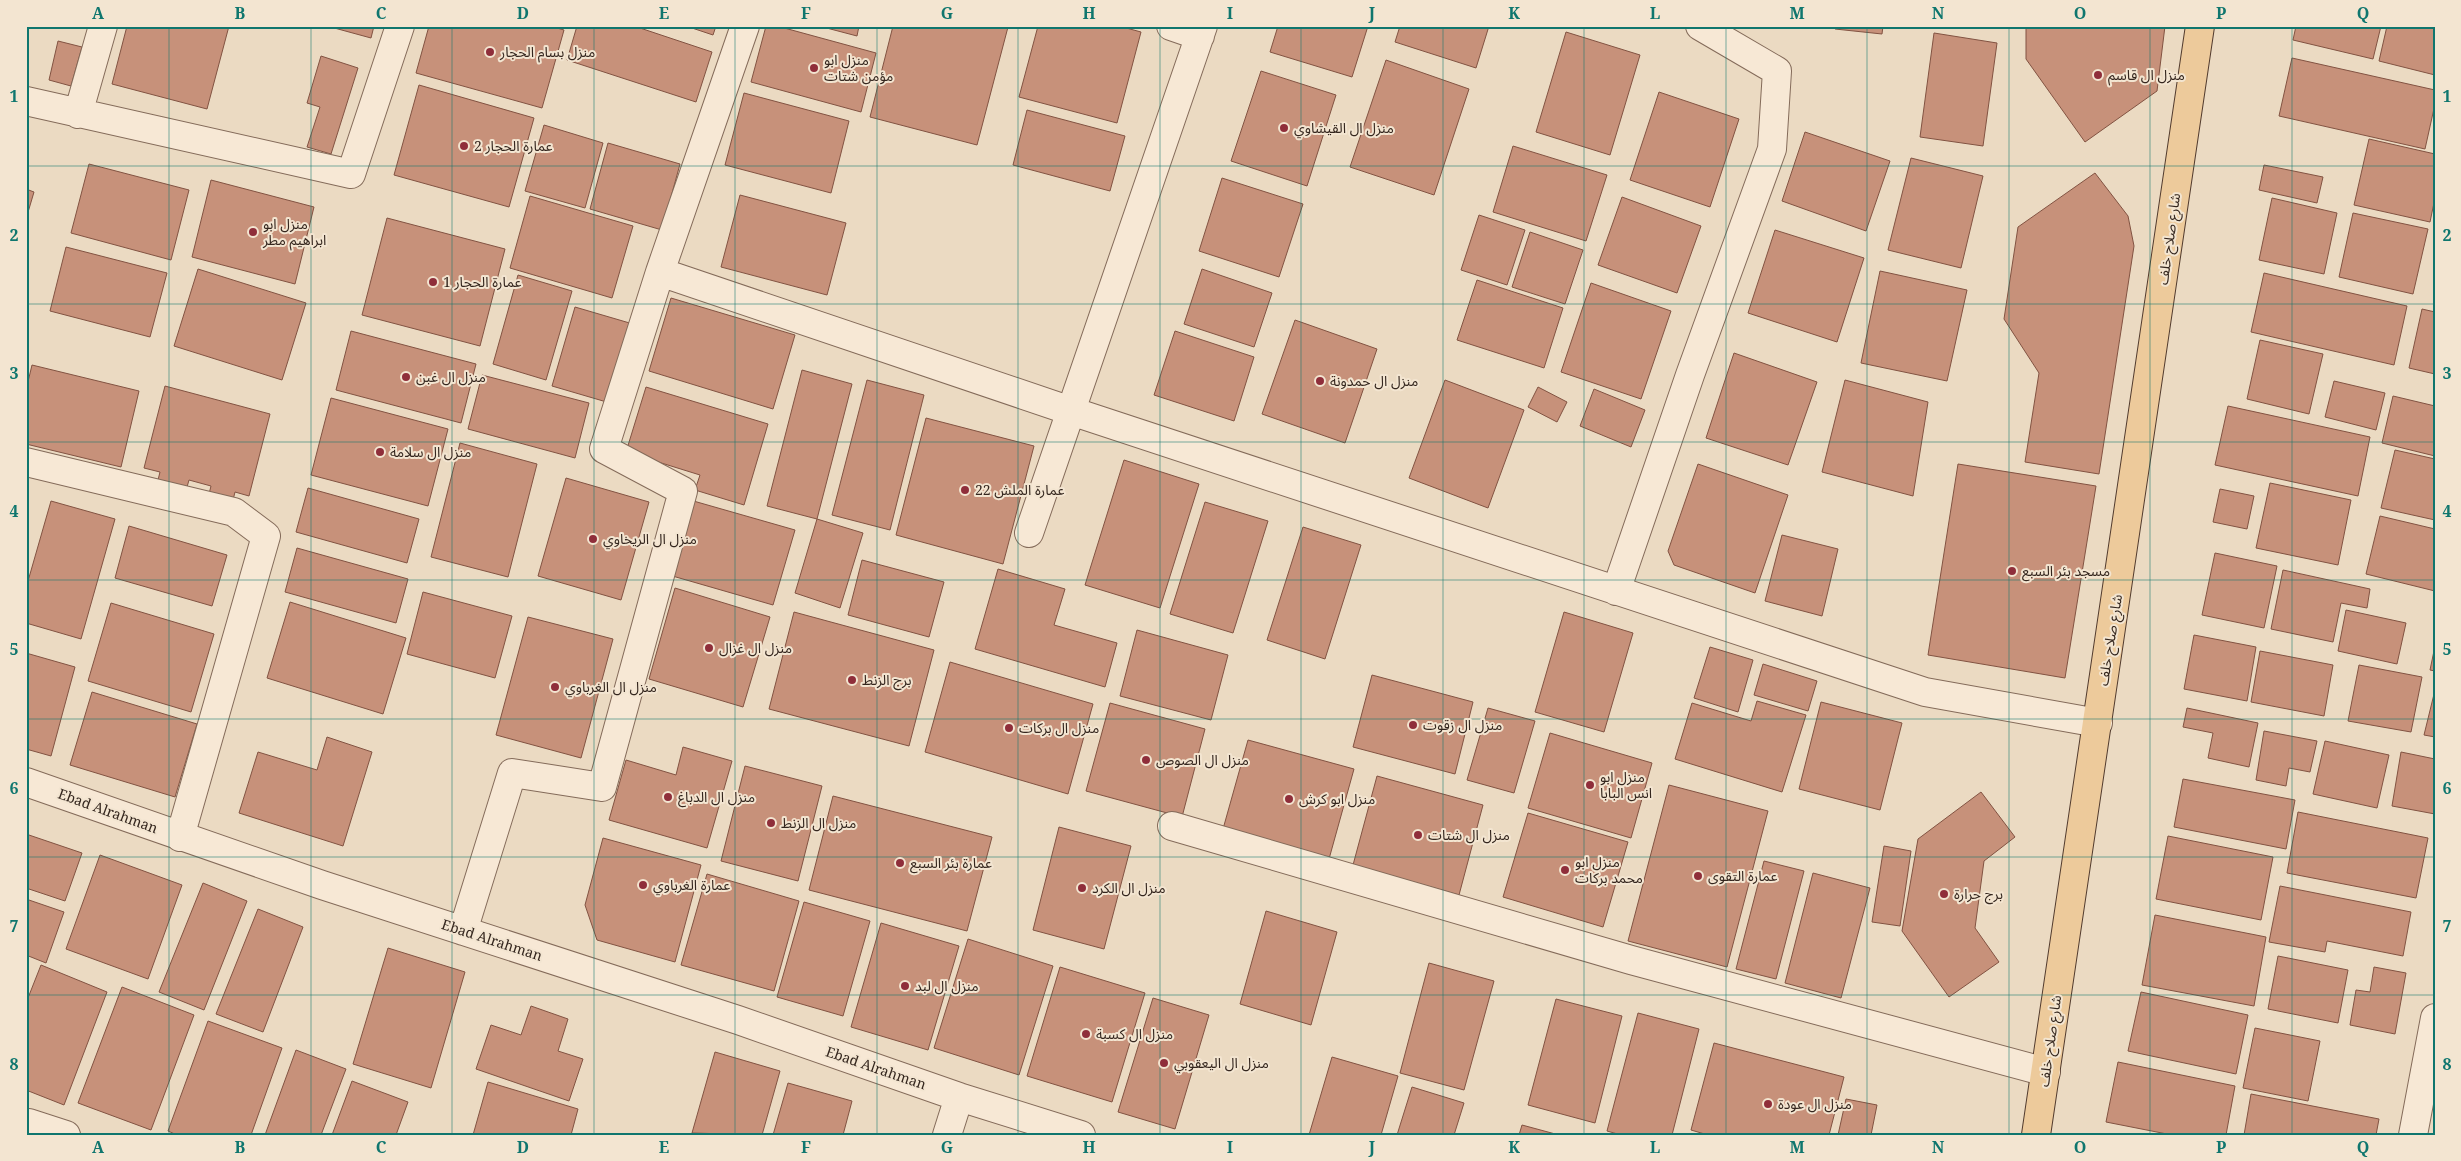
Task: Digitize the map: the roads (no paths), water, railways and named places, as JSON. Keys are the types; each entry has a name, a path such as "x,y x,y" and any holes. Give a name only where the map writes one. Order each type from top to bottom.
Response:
{"main road":[{"name":"شارع صلاح خلف","path":"2036,1135 2200,26"}],"street":[{"path":"78,114 103,26"},
{"path":"26,101 352,174 400,26"},
{"path":"463,931 512,773 602,787 683,491 604,449 660,272 745,26"},
{"path":"1029,533 1201,31 1170,26"},
{"path":"1616,591 1690,375 1772,149 1777,71 1700,26"},
{"path":"660,272 1071,411 1925,692 2098,722"},
{"path":"26,462 234,512 266,536 180,837"},
{"name":"Ebad Alrahman","path":"26,782 180,837 743,1021 959,1097 1081,1135"},
{"path":"1172,826 1631,960 2046,1072"},
{"path":"2413,1135 2435,1018"},
{"path":"947,1135 959,1097"},
{"path":"27,1125 66,1135"}],"place":[{"name":"منزل بسام الحجار","path":"490,52"},
{"name":"منزل ابو مؤمن شتات","path":"814,68"},
{"name":"منزل ال قاسم","path":"2098,75"},
{"name":"منزل ال القيشاوي","path":"1284,128"},
{"name":"عمارة الحجار 2","path":"464,146"},
{"name":"منزل ابو ابراهيم مطر","path":"253,232"},
{"name":"عمارة الحجار 1","path":"433,282"},
{"name":"منزل ال غبن","path":"406,377"},
{"name":"منزل ال حمدونة","path":"1320,381"},
{"name":"منزل ال سلامة","path":"380,452"},
{"name":"عمارة الملش 22","path":"965,490"},
{"name":"منزل ال الريخاوي","path":"593,539"},
{"name":"مسجد بئر السبع","path":"2012,571"},
{"name":"منزل ال غزال","path":"709,648"},
{"name":"برج الزنط","path":"852,680"},
{"name":"منزل ال الغرباوي","path":"555,687"},
{"name":"منزل ال زقوت","path":"1413,725"},
{"name":"منزل ال بركات","path":"1009,728"},
{"name":"منزل ال الصوص","path":"1146,760"},
{"name":"منزل ابو انس البابا","path":"1590,785"},
{"name":"منزل ال الدباغ","path":"668,797"},
{"name":"منزل ابو كرش","path":"1289,799"},
{"name":"منزل ال الزنط","path":"771,823"},
{"name":"منزل ال شتات","path":"1418,835"},
{"name":"عمارة بئر السبع","path":"900,863"},
{"name":"منزل ابو محمد بركات","path":"1565,870"},
{"name":"عمارة التقوى","path":"1698,876"},
{"name":"عمارة الغرباوي","path":"643,885"},
{"name":"منزل ال الكرد","path":"1082,888"},
{"name":"برج حرارة","path":"1944,894"},
{"name":"منزل ال لبد","path":"905,986"},
{"name":"منزل ال كسبة","path":"1086,1034"},
{"name":"منزل ال اليعقوبي","path":"1164,1063"},
{"name":"منزل ال عودة","path":"1768,1104"}]}
